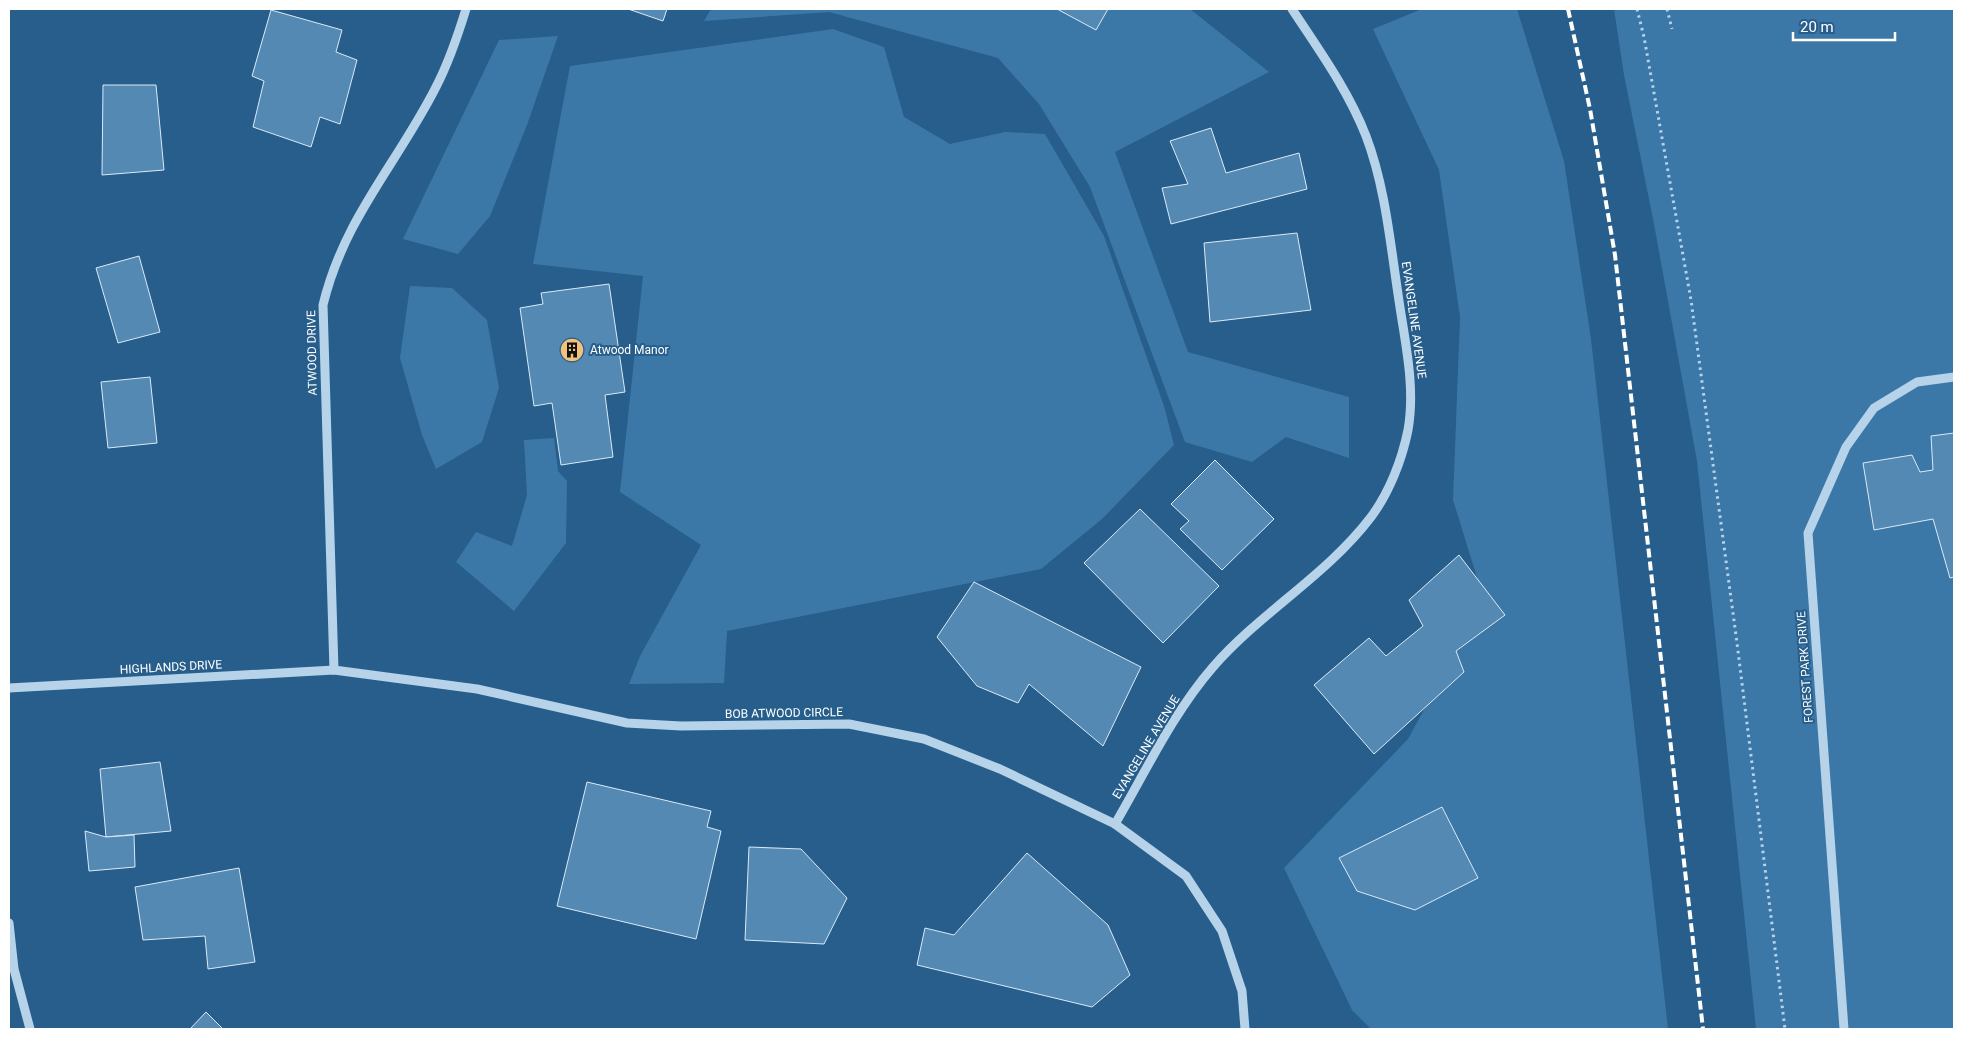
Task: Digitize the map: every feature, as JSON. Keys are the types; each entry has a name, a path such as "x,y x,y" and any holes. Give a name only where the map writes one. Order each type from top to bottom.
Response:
{"street":[{"name":"ATWOOD DRIVE","path":"334,670 323,306 331,273 341,248 358,215 437,86 466,9"},
{"name":"EVANGELINE AVENUE","path":"1115,824 1182,707 1214,666 1269,613 1343,550 1372,515 1396,472 1408,430 1411,382 1382,192 1366,136 1342,84 1292,9"},
{"name":"FOREST PARK DRIVE","path":"1844,1029 1808,533 1846,447 1874,408 1917,382 1954,377"},
{"name":"HIGHLANDS DRIVE","path":"9,688 334,670"},
{"name":"BOB ATWOOD CIRCLE","path":"334,670 477,689 627,723 681,726 849,724 924,739 1000,769 1115,824 1186,876 1222,931 1242,992 1245,1029"},
{"path":"9,923 14,969 30,1029"}],"path":[{"path":"1637,9 1644,37 1690,300 1737,643 1785,1029"},
{"path":"1666,9 1672,29"}],"shaded area":[{"path":"711,9 1190,9 1269,72 1115,152 1188,352 1349,397 1349,458 1286,437 1252,462 1185,442 1090,187 1039,104 998,58 829,12 704,21"},
{"path":"1422,9 1517,9 1564,161 1591,339 1668,1029 1371,1029 1352,1010 1284,868 1408,739 1484,600 1453,500 1460,317 1439,170 1373,29"},
{"path":"1614,9 1954,9 1954,1029 1756,1029 1697,461 1654,224 1624,75"},
{"path":"833,29 884,47 904,117 950,144 1005,132 1045,134 1104,236 1165,409 1174,445 1102,519 1041,569 727,631 724,683 629,684 640,656 701,545 620,492 643,276 533,264 570,66"},
{"path":"558,36 527,125 490,216 458,254 403,239 499,40"},
{"path":"410,286 452,288 487,320 499,388 482,442 436,469 422,435 400,358"},
{"path":"554,438 558,471 567,481 566,543 514,611 456,562 476,532 512,546 527,495 524,440"}],"building":[{"path":"628,9 667,9 663,21"},
{"path":"1057,9 1108,9 1096,30"},
{"path":"271,10 342,30 336,52 357,60 340,124 320,117 311,147 253,127 264,81 252,76"},
{"path":"103,85 156,85 164,170 102,175"},
{"path":"1211,128 1226,173 1299,153 1307,189 1171,224 1162,188 1188,184 1170,141"},
{"path":"1297,233 1311,310 1210,322 1204,243"},
{"path":"139,256 160,332 118,343 96,268"},
{"name":"Atwood Manor","path":"609,284 625,392 605,395 613,457 561,465 552,403 534,406 520,308 543,304 541,293"},
{"path":"150,377 157,443 108,448 101,382"},
{"path":"1954,433 1954,577 1950,578 1933,519 1874,530 1863,463 1912,455 1920,472 1933,470 1931,436"},
{"path":"1215,460 1274,519 1222,570 1180,529 1189,521 1171,504"},
{"path":"1140,509 1219,586 1163,643 1084,563"},
{"path":"1459,555 1505,615 1456,651 1464,672 1374,754 1314,685 1369,638 1386,656 1423,626 1409,600"},
{"path":"974,582 1141,667 1103,746 1029,684 1018,703 977,686 937,637"},
{"path":"160,762 171,831 106,837 100,769"},
{"path":"587,782 711,811 707,827 721,831 696,939 557,906"},
{"path":"1442,807 1478,878 1415,910 1357,891 1339,858"},
{"path":"85,831 106,837 134,835 135,867 89,871"},
{"path":"749,847 801,849 847,898 824,944 745,940"},
{"path":"1027,853 1108,925 1130,975 1092,1007 917,965 925,928 954,935"},
{"path":"239,868 255,962 208,969 205,936 143,940 135,887"},
{"path":"206,1012 223,1029 190,1029"}],"railway":[{"path":"1568,9 1590,109 1615,255 1703,1029"}],"place":[{"name":"Atwood Manor","path":"572,350"}]}
